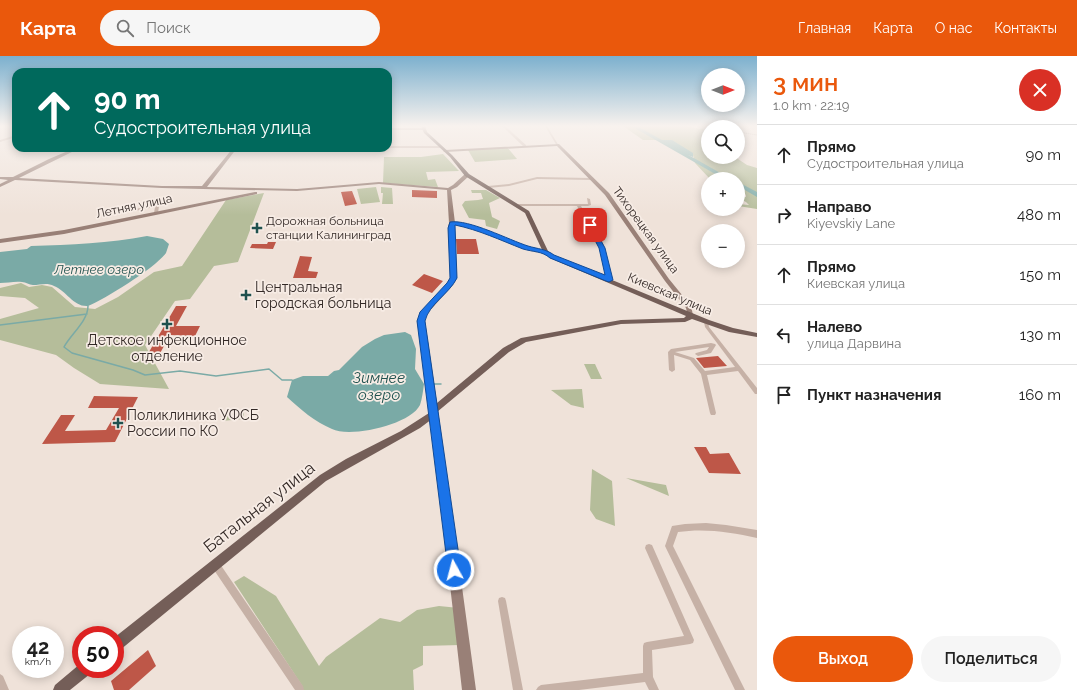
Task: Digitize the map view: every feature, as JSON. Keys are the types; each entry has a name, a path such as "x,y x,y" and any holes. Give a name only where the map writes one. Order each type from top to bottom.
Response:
{"main road":[{"path":"450,156 467,175 518,205 528,214 546,252"},
{"name":"Киевская улица","path":"546,252 552,257 706,322 732,330 757,335"},
{"name":"Батальная улица","path":"124,638 215,564 336,470 414,429 506,350 524,340 621,322 685,320 689,318 690,315"},
{"path":"60,690 75,678"}],"street":[{"path":"0,186 60,156"},
{"path":"203,188 229,156"},
{"name":"Тихорецкая улица","path":"568,156 590,179 600,186 611,200 667,280 689,308 690,315"},
{"path":"0,178 159,187 271,190 316,189 379,183 449,189 455,186 467,175"},
{"path":"488,187 509,185 536,178 590,179"},
{"path":"449,189 454,278 451,284 423,314 422,318 432,413 442,469 469,690"},
{"name":"Летняя улица","path":"0,241 64,232 271,190"},
{"path":"518,205 579,206 590,204 588,199"},
{"path":"124,212 157,206 156,213"},
{"path":"579,206 602,248 609,280"},
{"path":"452,224 480,230 527,248 546,252"},
{"path":"706,322 707,327 757,392"},
{"path":"671,352 673,350 719,343"},
{"path":"698,354 709,352 711,345"},
{"path":"671,352 672,370"},
{"path":"671,352 692,359 704,373 713,413"},
{"path":"704,373 739,369"},
{"path":"740,690 670,546 675,529 688,526 740,530 757,534"},
{"path":"649,548 690,640 647,646 648,677 654,690"},
{"path":"215,564 300,689"},
{"path":"502,601 518,690"},
{"path":"541,690 568,688 648,677"},
{"path":"0,679 4,690"}],"green space":[{"path":"444,156 459,171 426,172 428,180 435,179 438,187 383,183 384,157"},
{"path":"471,156 514,156 517,159 475,162"},
{"path":"693,156 701,156 701,164 745,164 757,168 757,209 745,207 745,205 749,205 745,202 745,172 703,172 695,163"},
{"path":"376,187 380,202 361,204 357,189"},
{"path":"381,187 392,188 393,204 382,204 383,193 381,193"},
{"path":"471,190 486,190 500,198 489,203 492,217 500,221 497,229 486,226 485,220 469,218 462,205 465,201 483,199 481,193 472,193"},
{"path":"264,193 238,262 214,266 190,299 175,301 145,345 169,389 100,384 56,355 0,340 0,319 39,308 25,298 0,296 0,288 21,283 29,287 42,285 52,287 75,307 95,309 118,297 154,272 182,266 226,200"},
{"path":"584,364 595,364 602,379 591,379"},
{"path":"582,389 584,408 571,405 551,390"},
{"path":"224,412 244,412 244,419 221,421"},
{"path":"592,469 612,481 615,526 596,519 590,510"},
{"path":"626,478 666,485 669,496"},
{"path":"244,576 276,596 319,666 326,657 380,618 400,622 417,610 439,606 459,608 460,645 423,646 423,665 413,670 414,690 302,690 303,687 234,582"}],"water":[{"name":"Летнее озеро","path":"147,236 163,239 169,244 166,253 152,267 106,297 88,306 78,304 59,288 51,285 32,285 25,282 0,283 0,252 27,249 31,246 90,243"},
{"name":"Зимнее озеро","path":"405,332 411,335 416,349 415,369 424,384 420,405 414,412 405,418 393,424 365,431 341,431 332,429 314,419 302,411 287,397 292,380 303,376 328,376 334,371 339,370 362,347 375,339 384,335"}],"building":[{"path":"412,190 437,191 437,198 412,197"},
{"path":"352,191 357,204 345,206 341,192"},
{"path":"456,239 476,239 479,254 457,254"},
{"path":"268,242 276,242 273,249 250,248 252,244 267,244"},
{"path":"300,256 312,257 308,271 318,272 316,278 293,278"},
{"path":"424,274 443,281 432,293 412,285"},
{"path":"176,306 187,306 176,326 200,326 195,336 170,335 158,357 146,357"},
{"path":"718,356 727,366 704,368 696,358"},
{"name":"Поликлиника УФСБ России по КО","path":"94,396 138,397 115,442 42,444 61,415 75,415 65,431 106,430 119,408 88,408"},
{"path":"694,447 706,447 710,454 729,453 741,474 709,473"},
{"path":"148,650 156,666 129,690 114,690 111,681 115,678 124,678 124,670"}],"waterway":[{"path":"686,156 715,172"},
{"path":"745,188 757,195"},
{"path":"86,314 88,306"},
{"path":"0,325 86,314"},
{"path":"86,314 64,347 72,353 133,370 145,375 180,371 216,376 269,369 282,380 292,380"},
{"path":"433,384 441,384"}],"place":[{"name":"Дорожная больница станции Калининград","path":"257,228"},
{"name":"Центральная городская больница","path":"246,295"},
{"name":"Детское инфекционное отделение","path":"167,324"},
{"name":"Поликлиника УФСБ России по КО","path":"118,423"}],"route":[{"path":"454,570 423,326 421,321 423,314 451,284 454,278 452,224 480,230 527,248 546,252 552,257 609,280 602,248 590,225"}]}
